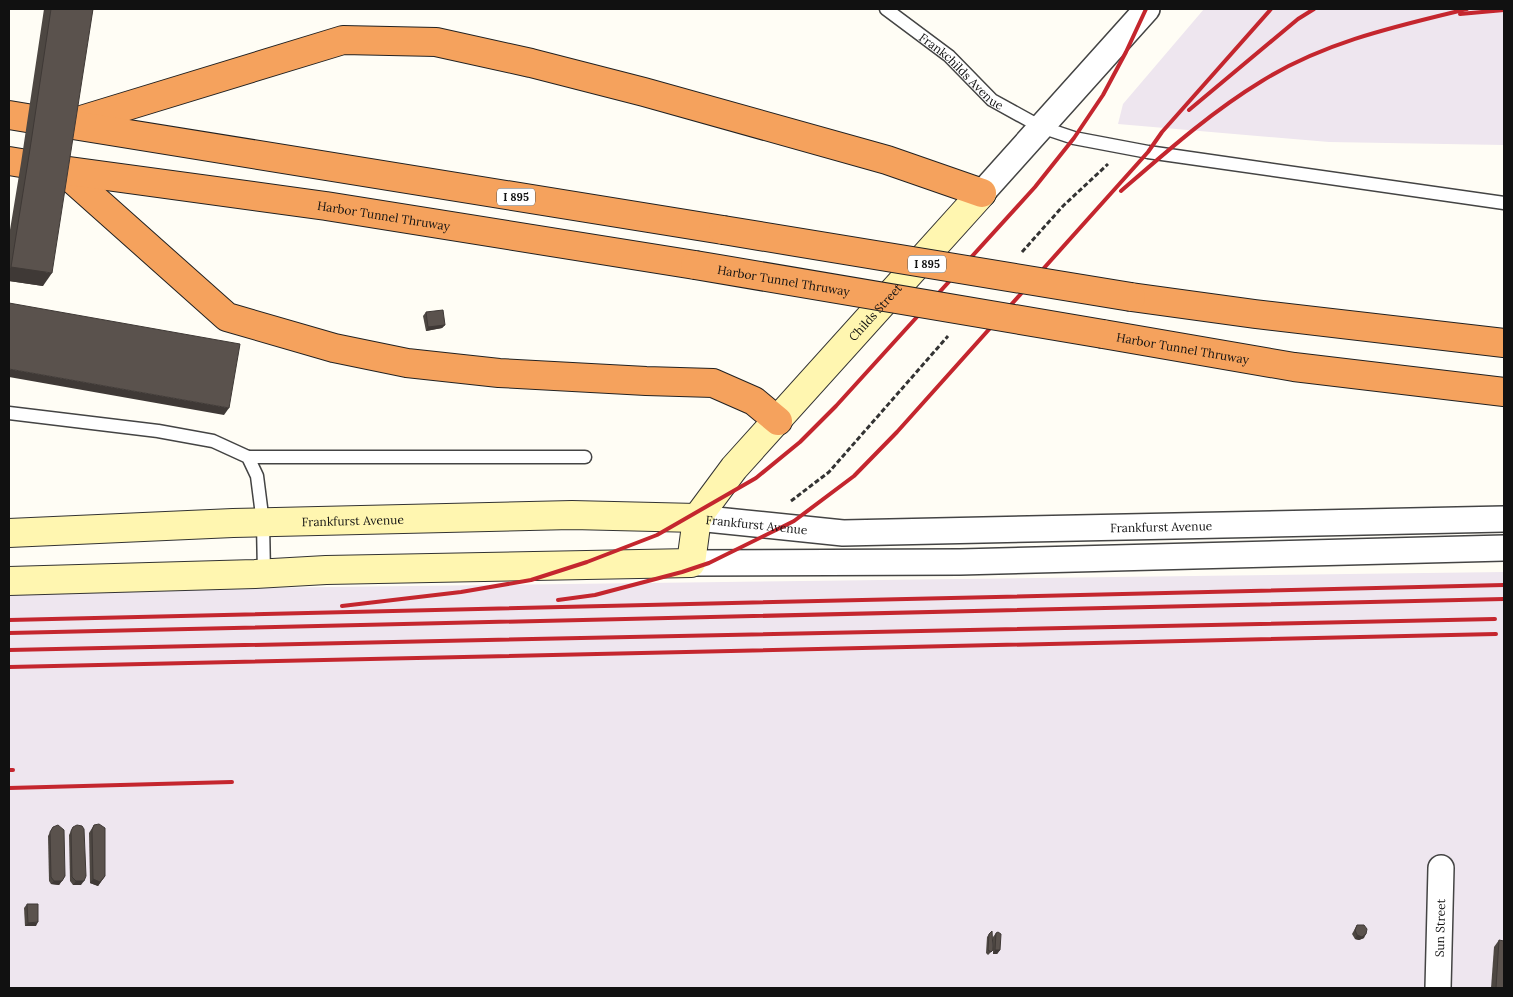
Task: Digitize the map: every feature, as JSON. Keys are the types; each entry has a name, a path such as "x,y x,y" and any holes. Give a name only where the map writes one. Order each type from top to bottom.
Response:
{"highway":[{"name":"I 895","path":"982,192 887,160 644,92 531,63 436,42 343,40 68,124 1131,297 1254,314 1504,343"},
{"name":"Harbor Tunnel Thruway","path":"778,421 754,401 713,383 499,373 407,363 334,348 227,317 62,170 326,206 695,265 1294,367 1504,392"}],"main road":[{"name":"Childs Street","path":"691,563 697,518 734,468 982,192"},
{"name":"Frankfurst Avenue","path":"9,533 263,523 572,515 697,518"},
{"path":"9,581 264,574 326,570 691,563"}],"street":[{"name":"Childs Street","path":"982,192 1146,9"},
{"name":"Frankfurst Avenue","path":"697,518 842,533 1504,520"},
{"path":"691,563 960,562 1504,548"},
{"name":"Sun Street","path":"1438,988 1441,868"}],"lane":[{"name":"Frankchilds Avenue","path":"886,9 950,56 992,100 1041,127 1074,138 1122,147 1504,204"},
{"path":"9,413 158,431 213,441 248,457 584,457"},
{"path":"248,457 257,476 263,523 264,574"}],"path":[{"path":"1019,256 1063,206 1101,171 1122,147"},
{"path":"758,525 829,472 949,335"}],"shaded area":[{"path":"1204,9 1504,9 1504,145 1329,142 1118,124 1123,104"},
{"path":"1504,572 1504,988 9,988 9,591"}],"building":[{"path":"51,9 93,9 52,273 11,267"},
{"path":"9,303 240,344 229,408 9,369"},
{"path":"443,310 445,325 428,327 426,312"},
{"path":"99,824 105,828 105,876 100,882 93,879 92,830 94,825"},
{"path":"58,825 64,830 65,876 62,881 54,881 51,877 50,832 53,827"},
{"path":"77,825 82,826 84,829 86,876 84,881 76,881 72,877 71,831"},
{"path":"27,904 38,904 38,922 28,923"},
{"path":"1357,925 1364,925 1367,929 1366,934 1362,937 1357,935 1355,930"},
{"path":"992,931 993,950 991,952 988,950 989,934"},
{"path":"996,933 1001,934 1000,950 995,950"},
{"path":"1499,940 1504,941 1504,988 1496,988"}],"railway":[{"path":"342,606 461,592 531,580 587,562 657,535 756,478 800,442 836,406 1035,187 1074,138 1103,95 1146,9"},
{"path":"558,600 595,595 709,563 794,521 854,476 897,432 1148,152 1162,132 1271,9"},
{"path":"1189,110 1298,19 1314,9"},
{"path":"1121,191 1207,119 1243,93 1286,67 1362,37 1467,9"},
{"path":"1460,14 1504,10"},
{"path":"9,620 1504,585"},
{"path":"9,633 1504,599"},
{"path":"9,650 1495,619"},
{"path":"9,667 1496,634"},
{"path":"9,788 232,782"}]}
